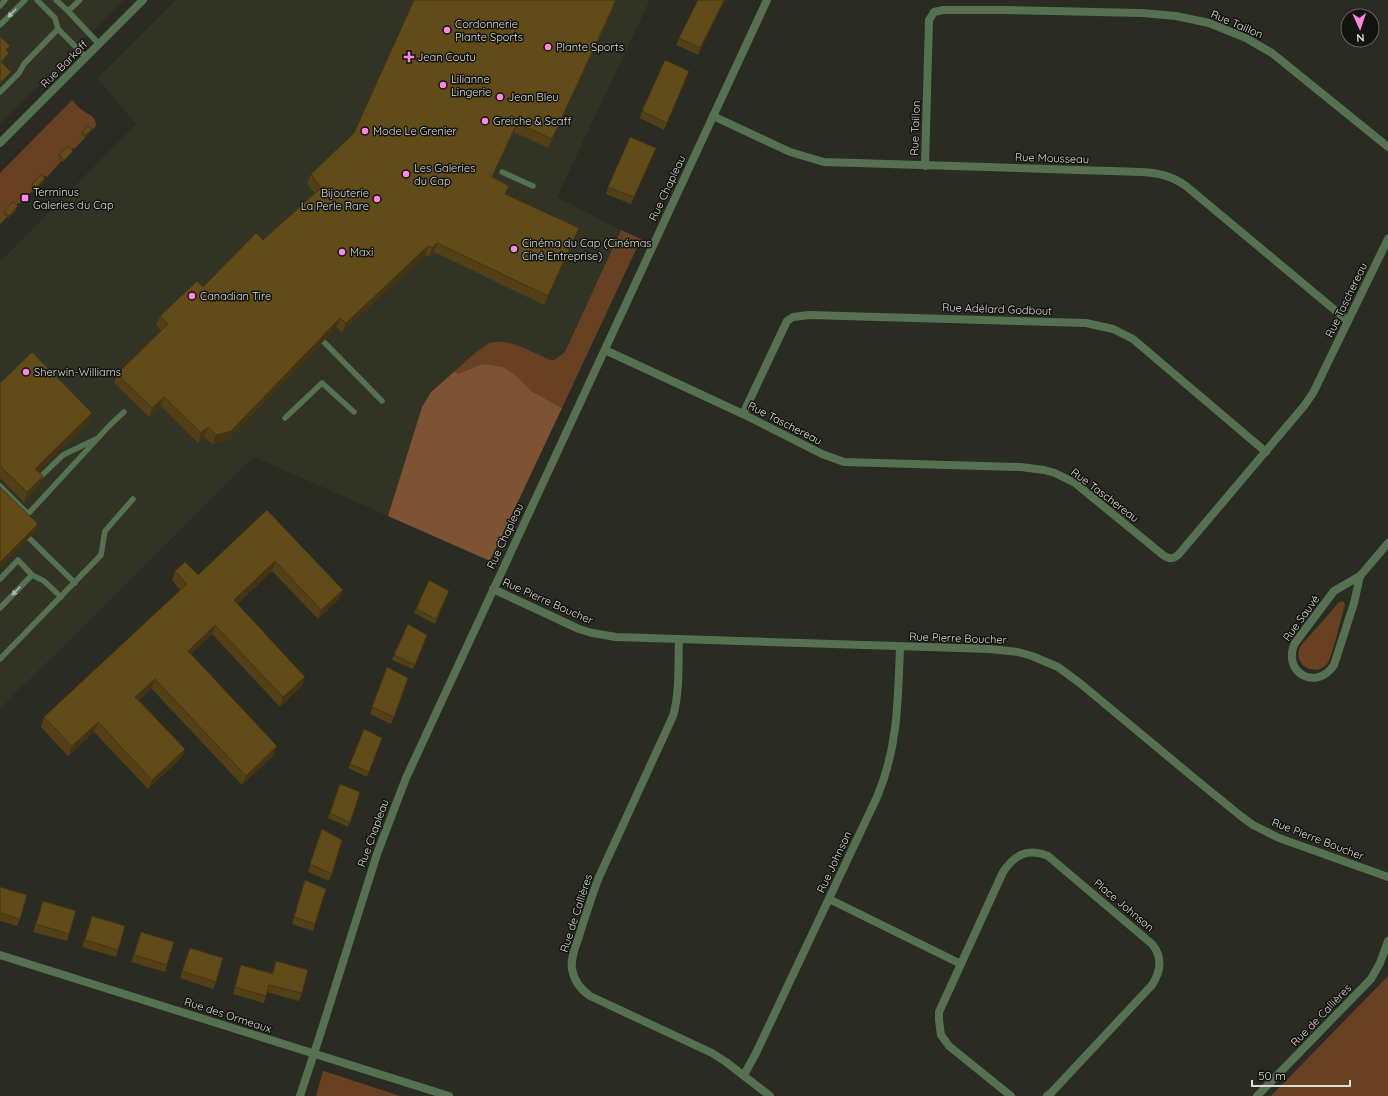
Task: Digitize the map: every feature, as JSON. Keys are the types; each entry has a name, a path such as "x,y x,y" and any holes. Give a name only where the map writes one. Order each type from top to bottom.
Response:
{"street":[{"name":"Rue Barkoff","path":"0,143 100,44 142,0"},
{"name":"Rue Chapleau","path":"300,1096 375,860 396,802 493,589 767,0"},
{"name":"Rue Taillon","path":"925,166 929,20 934,12 943,10 1142,13 1176,16 1209,23 1246,38 1272,53 1388,147"},
{"name":"Rue Mousseau","path":"713,116 790,152 813,160 834,163 1142,172 1162,174 1172,177 1186,186 1348,320"},
{"name":"Rue Taschereau","path":"605,350 743,414 822,454 844,462 1021,467 1055,473 1075,483 1163,555 1169,559 1173,559 1179,554 1266,452 1313,393 1388,239"},
{"name":"Rue Adélard Godbout","path":"743,414 787,322 793,317 809,315 1086,323 1113,329 1133,339 1266,452"},
{"name":"Rue Sauvé","path":"1360,576 1354,603 1334,665 1330,671 1317,678 1310,678 1302,675 1293,664 1291,657 1295,643 1334,591 1360,576 1388,542"},
{"name":"Rue Pierre Boucher","path":"493,589 579,629 616,637 990,649 1018,652 1046,661 1070,675 1194,778 1254,825 1279,838 1388,877"},
{"name":"Rue de Callières","path":"679,640 678,693 673,716 592,896 573,955 572,968 579,987 590,996 712,1053 744,1075 770,1096"},
{"name":"Rue Johnson","path":"744,1075 756,1053 876,797 888,766 895,730 900,647"},
{"name":"Place Johnson","path":"1010,1096 949,1046 941,1035 939,1012 1003,872 1016,857 1029,853 1048,856 1152,944 1157,950 1159,956 1159,971 1152,985 1057,1088 1047,1096"},
{"path":"828,899 961,964"},
{"name":"Rue de Callières","path":"1257,1096 1371,979 1380,963 1388,941"},
{"name":"Rue des Ormeaux","path":"0,955 449,1096"}],"lane":[{"path":"0,6 5,0"},
{"path":"0,25 25,0"},
{"path":"37,0 56,18 58,29 86,57"},
{"path":"56,0 100,44"},
{"path":"68,11 80,0"},
{"path":"0,92 19,73 24,64 58,29"},
{"path":"502,172 533,186"},
{"path":"323,341 382,401"},
{"path":"285,418 322,383 354,412"},
{"path":"0,486 28,514 124,412"},
{"path":"35,482 63,455 99,437"},
{"path":"0,659 101,555 105,531 133,499"},
{"path":"29,538 74,582"},
{"path":"0,579 18,560 32,574 44,581 60,597"},
{"path":"0,608 32,574"}],"shaded area":[{"path":"0,0 124,0 0,125"},
{"path":"175,0 650,0 557,197 621,230 566,352 554,360 550,360 513,344 487,344 431,392 422,407 388,516 254,457 0,709 0,262 136,124 97,78"},
{"path":"72,100 81,109 93,117 96,126 91,131 88,128 85,138 74,149 73,148 47,177 45,176 31,186 34,189 27,196 25,193 20,198 23,201 4,214 7,217 0,224 0,173"},
{"path":"621,230 641,239 562,408 533,392 517,376 482,364 458,374 455,371 478,351 493,342 509,343 527,349 550,360 554,360 565,352"},
{"path":"482,364 503,367 517,376 533,392 562,408 490,561 388,516 422,407 431,392 455,371 458,374"},
{"path":"1342,601 1345,605 1327,664 1317,670 1306,667 1299,659 1298,653 1300,647 1338,603"},
{"path":"1388,976 1388,1096 1271,1096"},
{"path":"324,1071 400,1096 316,1096"}],"building":[{"name":"Les Galeries du Cap","path":"414,0 616,0 552,139 517,123 492,177 509,186 505,194 579,228 548,296 437,243 432,248 428,246 346,323 340,318 231,431 216,435 208,427 201,433 164,397 152,408 117,374 168,324 160,316 197,281 203,287 256,233 263,240 321,188 311,174 354,133"},
{"path":"698,0 724,0 700,48 679,38"},
{"path":"1,37 10,46 6,50 9,53 1,62 11,72 0,83 0,38"},
{"path":"665,60 689,71 667,123 642,111"},
{"path":"88,126 92,129 86,135 82,132"},
{"path":"630,137 656,148 634,197 608,187"},
{"path":"68,146 73,151 64,160 59,155"},
{"path":"41,174 45,178 36,188 32,184"},
{"path":"13,202 18,206 9,216 4,211"},
{"path":"32,352 92,413 35,469 43,476 27,492 0,466 0,383"},
{"path":"0,487 38,524 0,562"},
{"path":"267,510 343,590 321,610 275,561 234,600 305,677 283,697 215,625 188,651 277,746 246,776 155,679 135,697 185,749 152,780 98,722 72,746 44,717 187,584 175,571 185,562 198,575"},
{"path":"429,580 449,591 436,619 416,609"},
{"path":"408,624 427,635 415,665 394,655"},
{"path":"387,667 408,678 394,717 372,707"},
{"path":"364,729 382,738 369,772 350,764"},
{"path":"340,784 360,792 350,823 330,813"},
{"path":"322,829 342,840 332,874 310,864"},
{"path":"305,880 326,889 315,924 294,917"},
{"path":"0,887 27,895 20,919 0,913"},
{"path":"43,901 76,911 69,934 36,924"},
{"path":"92,916 125,926 118,950 85,940"},
{"path":"141,932 174,942 167,965 134,955"},
{"path":"190,948 223,958 216,982 182,971"},
{"path":"276,961 308,970 302,993 269,985 266,996 235,987 241,965 273,974"}],"place":[{"name":"Cordonnerie Plante Sports","path":"447,30"},
{"name":"Plante Sports","path":"548,47"},
{"name":"Jean Coutu","path":"409,57"},
{"name":"Lilianne Lingerie","path":"443,85"},
{"name":"Jean Bleu","path":"500,97"},
{"name":"Greiche & Scaff","path":"485,121"},
{"name":"Mode Le Grenier","path":"365,131"},
{"name":"Les Galeries du Cap","path":"406,174"},
{"name":"Terminus Galeries du Cap","path":"25,198"},
{"name":"Bijouterie La Perle Rare","path":"377,199"},
{"name":"Cinéma du Cap (Cinémas Ciné Entreprise)","path":"514,249"},
{"name":"Maxi","path":"342,252"},
{"name":"Canadian Tire","path":"192,296"},
{"name":"Sherwin-Williams","path":"26,372"}]}
